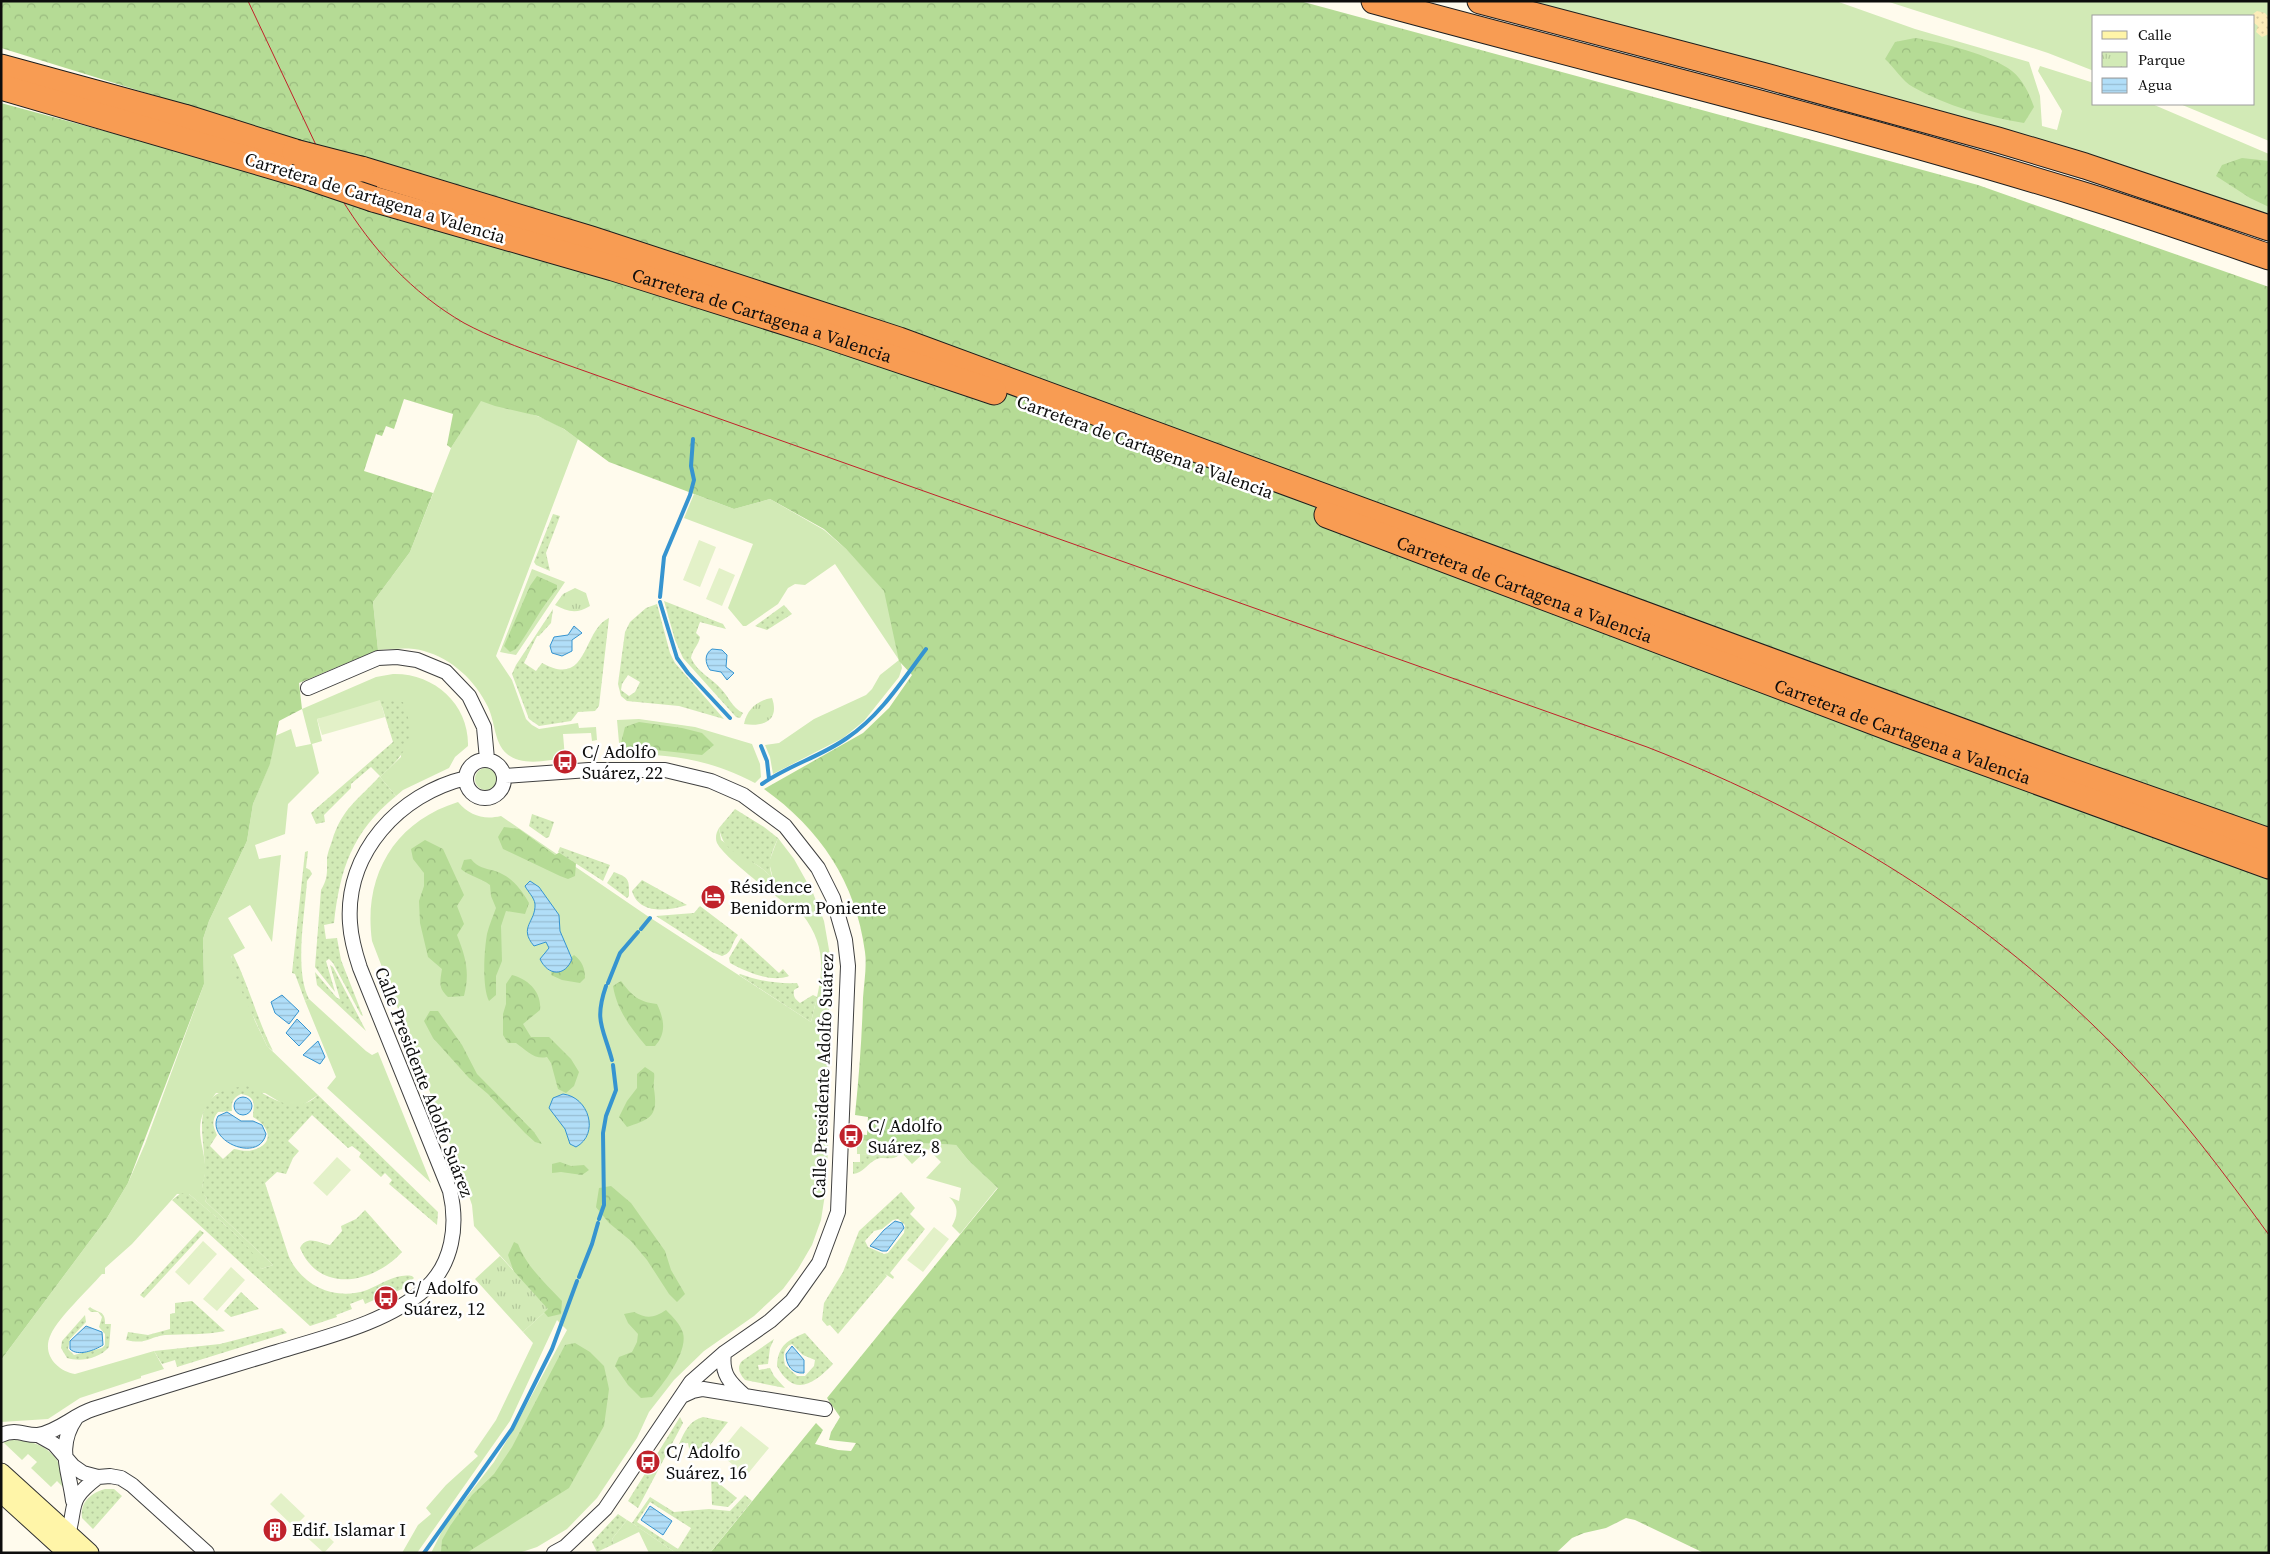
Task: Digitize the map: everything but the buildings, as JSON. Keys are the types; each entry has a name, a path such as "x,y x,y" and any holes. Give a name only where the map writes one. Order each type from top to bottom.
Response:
{"highway":[{"path":"1374,1 1767,105 2000,170 2088,196 2269,257"},
{"path":"1480,1 1744,70 1998,140 2094,169 2269,228"},
{"path":"1,56 184,117"},
{"name":"Carretera de Cartagena a Valencia","path":"1,67 184,117 298,164 373,199 613,268 819,333 1002,394 2059,778 2269,866"},
{"name":"Carretera de Cartagena a Valencia","path":"1,87 166,135 298,164 361,169 591,239 899,340 1978,748"},
{"path":"1,96 131,131 166,135"},
{"name":"Carretera de Cartagena a Valencia","path":"2059,778 2269,840"}],"main road":[{"path":"1,1473 68,1544"},
{"path":"1,1492 68,1544 89,1553"}],"street":[{"path":"308,688 378,658 396,657 417,660 446,672 469,696 484,727 487,759"},
{"path":"487,759 499,764 505,776 505,782 499,793 487,798 474,795 467,785 466,778 470,766 475,762 487,759"},
{"name":"Calle Presidente Adolfo Suárez","path":"505,776 565,771 665,770 711,781 743,796 785,826 818,868 833,898 845,940 848,966 838,1212 819,1262 792,1301 770,1321 702,1371 682,1396 605,1509 565,1547 554,1553"},
{"name":"Calle Presidente Adolfo Suárez","path":"38,1435 59,1426 79,1414 359,1325 404,1304 416,1296 429,1285 443,1266 449,1250 454,1226 450,1191 360,968 353,945 350,923 353,886 360,862 383,827 406,805 418,797 466,778"},
{"path":"724,1353 722,1364 725,1375 730,1384 745,1396"},
{"path":"682,1396 693,1390 702,1389 825,1409"},
{"path":"68,1544 74,1501 64,1457 68,1430 79,1414"},
{"path":"1,1435 22,1432 38,1435 54,1444 64,1457 83,1473 98,1477 115,1477 132,1485 207,1553"},
{"path":"74,1501 79,1492 98,1477"}],"green space":[{"path":"1,1 1300,1 1978,185 2269,287 2269,1553 1704,1553 1635,1520 1626,1518 1606,1528 1572,1538 1556,1553 710,1553 816,1423 823,1430 815,1444 851,1451 856,1443 829,1440 831,1432 840,1417 827,1398 998,1188 968,1160 956,1145 853,1140 854,1134 867,1135 868,1117 855,1115 866,969 860,927 844,880 832,859 802,822 764,789 863,733 889,708 912,675 899,661 884,591 846,549 824,529 770,499 734,509 609,462 564,429 538,416 481,401 451,448 447,445 453,414 404,399 394,429 386,426 382,436 376,434 364,471 433,493 410,552 373,602 378,650 299,683 302,709 279,721 270,764 253,804 247,841 209,921 203,939 204,984 128,1183 107,1218 1,1360 1,103 197,156 208,112 1,48"},
{"path":"1530,1 1836,1 1915,29 2029,62 2040,96 2042,126 2057,130 2062,111 2038,71 2040,66 2092,82 2092,105 2154,105 2269,154 2269,215 2178,184 1994,127 1809,75"},
{"path":"1886,1 2269,1 2269,141 2182,105 2255,105 2255,15 2092,15 2092,70 2048,53"},
{"path":"1915,38 1951,46 1979,55 2012,71 2025,87 2034,107 2024,123 1996,118 1953,105 1926,94 1909,84 1885,59 1895,42"},
{"path":"2242,158 2269,161 2269,207 2250,198 2216,176 2222,165"},
{"path":"481,400 543,418 578,439 496,656 512,680 526,719 532,725 539,729 578,723 579,728 596,727 597,740 592,741 591,733 563,734 565,758 530,762 511,756 500,745 491,714 483,697 462,672 444,659 424,651 407,649 378,650 373,602 410,552 451,448"},
{"path":"694,494 734,509 770,499 824,530 846,549 885,591 902,668 899,677 864,721 843,738 773,774 770,757 765,745 779,743 814,719 866,695 880,675 899,660 835,564 805,585 795,584 788,588 778,604 746,626 743,626 728,608 753,544 684,518"},
{"path":"553,514 560,516 546,553 550,571 536,565 534,562"},
{"path":"699,540 716,547 700,587 683,580"},
{"path":"719,568 735,575 722,606 706,599"},
{"path":"532,569 565,582 516,655 500,652"},
{"path":"537,576 557,585 557,589 516,649 510,652 504,646 530,586"},
{"path":"575,588 586,593 590,606 572,611 555,605 563,594"},
{"path":"664,601 723,624 726,629 700,622 696,633 700,637 691,658 697,668 718,686 739,711 743,713 740,718 736,717 683,658 675,640"},
{"path":"657,604 670,653 675,663 724,719 679,706 627,701 621,696 618,684 625,632 630,622 646,608","holes":["628,675 640,682 635,692 629,696 621,690 622,684"]},
{"path":"784,605 792,614 767,630 755,626"},
{"path":"553,609 551,623 537,636 524,663 536,671 542,663 557,669 568,669 577,663 583,655 600,624 609,618 599,706 595,711 578,712 571,721 539,726 529,719 512,674"},
{"path":"393,674 408,675 422,679 435,685 446,694 456,704 462,717 467,731 468,746 455,757 449,768 403,790 396,796 380,777 401,757 403,702 317,719 322,741 312,744 319,773 288,804 285,834 255,845 259,859 281,855 272,942 250,905 228,918 245,948 231,956 255,1021 267,1046 318,1095 303,1105 292,1106 285,1105 265,1093 216,1093 205,1109 201,1120 200,1134 205,1160 202,1189 207,1198 205,1201 273,1265 261,1269 247,1247 219,1220 189,1194 177,1194 132,1244 105,1268 105,1274 102,1274 60,1320 48,1341 49,1355 52,1360 62,1369 75,1374 154,1351 164,1369 80,1398 48,1419 1,1422 1,1360 107,1218 128,1183 145,1144 204,984 203,939 209,921 247,841 253,804 270,763 275,736 291,729 296,747 311,744 302,709 376,677"},
{"path":"772,698 774,712 768,721 751,725 744,724 750,710 754,706"},
{"path":"380,700 403,702 410,726 407,744 403,752 380,777 396,796 369,823 359,838 351,853 340,885 334,923 324,925 326,939 337,938 341,960 363,1016 333,963 329,959 326,961 335,992 315,967 321,890 326,879 327,858 336,830 346,812 380,776 371,767 351,784 351,788 324,815 325,822 316,824 311,813 393,742"},
{"path":"380,700 385,717 322,735 317,719"},
{"path":"639,719 695,727 752,744 760,764 761,777 755,783 722,768 705,763 655,755 620,754 617,720"},
{"path":"639,722 702,733 714,745 702,755 646,749 629,752 621,743 625,727"},
{"path":"486,768 494,771 497,779 494,787 486,790 478,787 475,779 478,771"},
{"path":"458,802 467,811 478,816 501,816 646,915 811,1022 818,993 821,966 817,941 811,928 802,914 800,915 731,859 717,843 716,837 719,828 721,840 764,870 773,879 769,862 778,838 794,859 813,893 824,921 831,961 828,1032 830,1106 826,1188 821,1220 812,1245 798,1269 783,1289 754,1316 704,1351 674,1380 649,1412 637,1438 597,1498 567,1529 537,1547 519,1553 431,1553 445,1525 494,1462 513,1430 567,1330 557,1320 510,1421 417,1553 402,1553 418,1525 431,1514 426,1508 446,1485 478,1456 474,1452 496,1420 533,1343 523,1332 548,1309 474,1226 472,1205 464,1181 372,941 370,917 373,895 378,874 388,855 400,838 416,823 436,811"},
{"path":"735,809 778,838 770,864 774,881 762,868 728,848 721,836 719,828"},
{"path":"532,814 554,822 549,837 546,838 529,826"},
{"path":"504,827 519,829 555,855 560,852 576,863 575,876 568,879 560,876 503,849 498,837"},
{"path":"425,840 443,849 464,895 457,906 464,924 457,935 463,951 467,972 464,996 448,997 445,994 440,984 442,969 428,957 420,923 419,901 424,886 424,873 413,859 411,849"},
{"path":"560,847 610,865 603,881 558,852"},
{"path":"308,851 306,868 312,874 307,881 301,957 302,973 309,999 305,1001 295,974 292,973 305,852"},
{"path":"471,859 479,866 501,873 511,880 529,903 525,914 506,911 501,926 502,961 496,976 496,995 489,1001 484,978 485,950 488,931 496,908 491,896 490,885 461,869 464,860"},
{"path":"614,872 628,880 629,896 627,898 607,883"},
{"path":"642,880 687,905 663,910 647,908 636,899 632,891"},
{"path":"700,906 738,935 726,955 722,956 712,952 656,916 694,913"},
{"path":"741,938 779,973 783,969 789,976 782,978 767,977 751,973 730,963 729,958"},
{"path":"233,954 273,1051 267,1046 235,977 231,955"},
{"path":"574,955 581,962 584,971 585,978 580,983 562,980 551,975 552,968 566,962"},
{"path":"330,965 333,967 366,1031 317,985 315,972 337,998 340,999"},
{"path":"512,975 533,987 539,998 540,1010 523,1024 531,1037 549,1037 571,1059 579,1072 574,1086 566,1093 558,1089 551,1063 547,1057 534,1056 516,1043 508,1043 503,1035 506,984"},
{"path":"739,975 754,979 797,983 799,987 794,990 794,994 800,1003 813,995 817,997 811,1022"},
{"path":"621,981 636,997 645,1002 657,1004 661,1015 663,1031 655,1046 646,1046 621,1011 613,986"},
{"path":"309,999 366,1051 372,1055 378,1052 431,1183 327,1088 336,1077 305,1001"},
{"path":"430,1011 438,1011 462,1045 477,1074 534,1132 542,1144 535,1142 525,1133 488,1094 469,1078 433,1038 424,1021"},
{"path":"645,1067 654,1073 654,1110 648,1118 627,1127 619,1117 627,1101 637,1088 637,1074"},
{"path":"247,1086 291,1105 309,1102 318,1095 438,1212 437,1225 389,1184 392,1180 385,1173 381,1177 359,1157 361,1153 352,1146 348,1148 312,1115 288,1141 299,1151 293,1158 286,1174 277,1172 265,1183 289,1257 303,1276 312,1284 322,1289 344,1294 367,1290 400,1276 406,1275 414,1278 402,1289 365,1304 363,1299 350,1304 352,1309 336,1315 337,1317 310,1326 172,1200 181,1193 189,1194 241,1240 257,1260 261,1269 273,1265 205,1201 207,1198 202,1193 205,1170 203,1114 207,1104 215,1095 228,1089","holes":["241,1094 246,1095 253,1102 253,1117 263,1125 268,1134 267,1139 260,1147 253,1150 234,1149 223,1159 210,1146 217,1135 214,1118 218,1112 232,1111 234,1099"]},
{"path":"857,1140 956,1145 968,1160 998,1187 960,1234 952,1226 956,1207 949,1197 959,1201 961,1188 926,1178 941,1162 928,1149 912,1164 901,1152 899,1155 857,1154"},
{"path":"860,1154 899,1155 893,1158 878,1159 860,1172 853,1174 853,1162 860,1162"},
{"path":"337,1157 351,1170 327,1196 313,1183"},
{"path":"560,1162 571,1166 584,1165 589,1170 582,1175 561,1172 552,1173 552,1164"},
{"path":"611,1186 631,1203 665,1251 671,1270 685,1294 677,1302 669,1294 647,1260 631,1241 609,1223 596,1207 599,1188"},
{"path":"901,1192 915,1208 910,1214 925,1229 890,1273 894,1277 893,1279 885,1274 887,1276 838,1334 830,1325 827,1326 822,1320 824,1303 843,1272 859,1231","holes":["898,1219 905,1225 904,1233 888,1253 884,1254 868,1247 865,1241 874,1231 882,1229 893,1220"]},
{"path":"365,1210 402,1252 390,1263 363,1277 334,1278 320,1273 309,1263 300,1248 306,1242 313,1240 330,1245 342,1231 341,1226 356,1219"},
{"path":"934,1227 949,1239 923,1272 907,1260"},
{"path":"200,1230 204,1233 144,1298 140,1295"},
{"path":"203,1241 217,1254 189,1285 175,1272"},
{"path":"514,1242 518,1244 526,1260 537,1274 562,1301 561,1314 548,1317 516,1278 508,1255"},
{"path":"500,1256 548,1309 523,1332 475,1279"},
{"path":"231,1267 245,1280 217,1311 203,1299"},
{"path":"241,1292 259,1309 231,1317 224,1311"},
{"path":"192,1301 225,1331 165,1335 139,1342 126,1340 128,1332 148,1335 170,1329 170,1314 175,1313 175,1303"},
{"path":"90,1307 103,1314 105,1324 111,1324 109,1347 95,1357 78,1360 67,1358 61,1348 62,1341 85,1315 86,1322 70,1339 68,1349 74,1355 102,1348 105,1345 105,1334 99,1327 102,1317 98,1312 91,1312 88,1309"},
{"path":"666,1310 682,1330 684,1341 682,1349 679,1358 663,1384 652,1397 641,1398 628,1385 615,1366 619,1357 632,1352 637,1342 638,1334 628,1323 624,1314 634,1312 650,1317"},
{"path":"282,1328 287,1333 177,1367 175,1360 162,1364 154,1351 220,1344"},
{"path":"805,1333 833,1364 811,1382 797,1385 790,1382 777,1366 779,1353 782,1348 789,1341","holes":["792,1344 803,1355 815,1360 814,1366 805,1376 797,1376 785,1365 784,1353 787,1347"]},
{"path":"774,1339 770,1348 768,1364 758,1365 759,1370 770,1368 774,1376 785,1388 745,1380 739,1371 742,1361"},
{"path":"575,1343 590,1352 604,1366 609,1389 604,1426 569,1488 468,1552 441,1552 442,1540 450,1526 472,1495 494,1474 512,1447 565,1345"},
{"path":"680,1417 683,1423 638,1508 628,1501"},
{"path":"703,1417 728,1422 700,1458 691,1458 688,1443 679,1444 691,1424"},
{"path":"741,1426 769,1448 746,1476 719,1453"},
{"path":"12,1440 34,1443 51,1453 61,1468 66,1490 57,1481 51,1487 31,1468 37,1462 28,1454 22,1460 3,1442"},
{"path":"711,1477 737,1498 728,1507 712,1505"},
{"path":"105,1489 114,1489 122,1496 93,1529 82,1518 83,1507 91,1496"},
{"path":"281,1493 305,1516 294,1527 270,1504"},
{"path":"745,1495 752,1501 710,1553 676,1553 632,1523 650,1497 674,1512 709,1509 730,1511","holes":["650,1502 691,1528 678,1549 637,1522"]},
{"path":"618,1514 627,1520 612,1539 614,1544 597,1552 592,1542"},
{"path":"627,1520 676,1553 649,1553 639,1532 614,1544 612,1539"},
{"path":"311,1521 334,1542 324,1553 301,1532"}],"sand":[{"path":"2257,11 2265,13 2269,18 2269,34 2262,37 2256,32 2258,26 2255,24 2255,15 2251,15"}],"water":[{"path":"574,626 582,633 572,640 572,651 562,656 552,653 550,646 554,637 568,635"},
{"path":"712,649 722,650 727,655 726,667 734,673 727,680 721,672 710,670 708,667 706,662 707,656"},
{"path":"530,881 539,887 559,915 560,931 572,959 569,965 561,971 552,971 543,965 540,959 549,948 546,942 534,946 529,939 528,929 535,910 535,904 525,886"},
{"path":"282,995 299,1011 289,1024 275,1013 271,1002"},
{"path":"297,1019 311,1033 299,1046 286,1033"},
{"path":"318,1041 325,1057 320,1064 303,1055"},
{"path":"563,1094 579,1102 585,1109 588,1117 588,1134 576,1147 570,1144 565,1129 549,1108 553,1098"},
{"path":"239,1097 247,1097 252,1102 250,1113 239,1115 234,1110 234,1102"},
{"path":"227,1112 241,1121 253,1121 262,1125 266,1134 261,1143 254,1147 244,1148 234,1146 226,1141 219,1134 216,1125 218,1116"},
{"path":"895,1221 902,1223 904,1228 887,1251 870,1246 884,1230"},
{"path":"86,1326 102,1332 103,1345 82,1353 73,1351 70,1349 70,1341"},
{"path":"792,1346 804,1360 804,1373 796,1372 790,1368 787,1362 786,1354"},
{"path":"650,1506 672,1521 663,1535 641,1520"}],"waterway":[{"path":"660,597 664,557 690,495 694,480 691,466 693,439"},
{"path":"660,602 677,658 688,673 730,718"},
{"path":"762,784 783,771 837,745 859,729 880,709 926,649"},
{"path":"761,746 767,761 769,779"},
{"path":"641,929 650,918"},
{"path":"608,983 620,953 638,932"},
{"path":"606,986 602,998 600,1016 612,1060"},
{"path":"599,1219 604,1205 603,1133 606,1116 616,1090 613,1065"},
{"path":"579,1277 598,1223"},
{"path":"424,1553 512,1429 552,1349 577,1281"}],"tram line":[{"path":"248,1 341,198 353,217 380,252 410,284 464,323 545,357 1647,747 1779,805 1903,875 1961,915 2018,958 2072,1005 2124,1056 2182,1120 2269,1235"}],"place":[{"name":"C/ Adolfo Suárez, 22","path":"565,762"},
{"name":"Résidence Benidorm Poniente","path":"713,897"},
{"name":"C/ Adolfo Suárez, 8","path":"851,1136"},
{"name":"C/ Adolfo Suárez, 12","path":"386,1298"},
{"name":"C/ Adolfo Suárez, 16","path":"648,1462"},
{"name":"Edif. Islamar I","path":"275,1530"}]}
